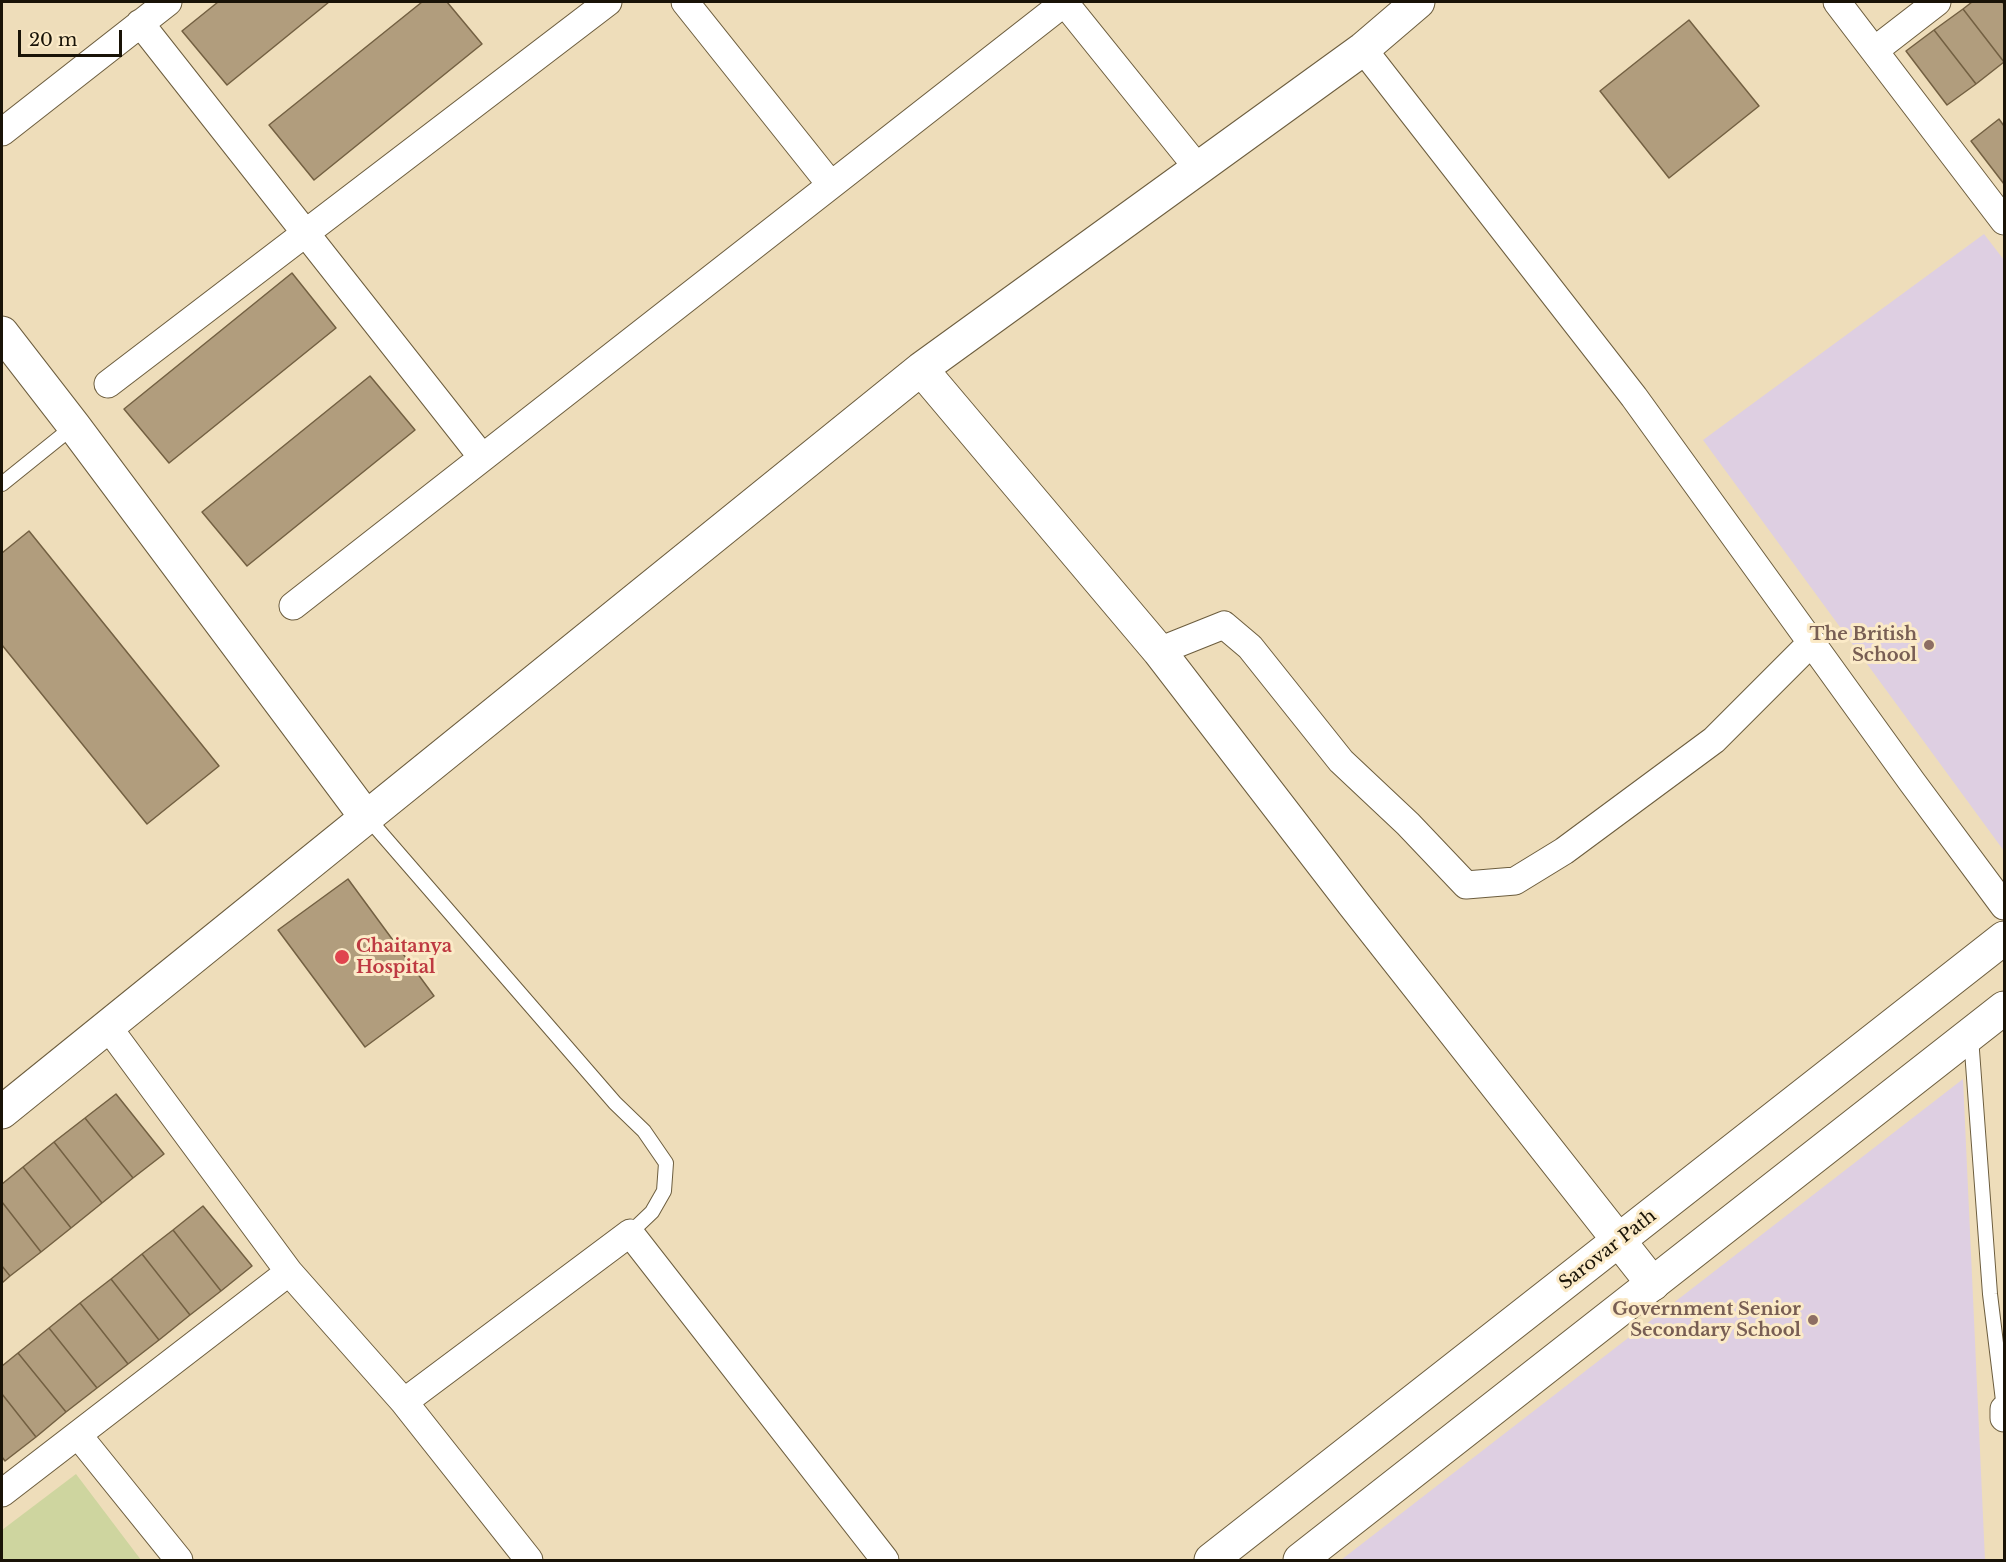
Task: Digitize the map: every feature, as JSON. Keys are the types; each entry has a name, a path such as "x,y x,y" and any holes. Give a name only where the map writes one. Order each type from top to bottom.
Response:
{"street":[{"path":"2,132 168,2"},
{"path":"108,384 608,2"},
{"path":"685,2 831,185"},
{"path":"293,606 1064,2 1197,167"},
{"path":"2,1112 921,369 1363,49 1418,2"},
{"path":"1837,2 2004,221"},
{"path":"1875,50 1937,2"},
{"path":"140,23 482,458"},
{"path":"1363,49 1634,397 2004,906"},
{"path":"2,333 366,817"},
{"path":"921,369 1159,651 1360,912 1653,1284"},
{"path":"1159,651 1224,625 1250,646 1341,761 1408,824 1466,885 1515,881 1564,851 1714,740 1812,642"},
{"name":"Sarovar Path","path":"1211,1560 2004,939"},
{"path":"1300,1560 2004,1008"},
{"path":"108,1027 289,1272 404,1402 529,1560"},
{"path":"404,1402 630,1233 885,1560"},
{"path":"2,1493 289,1272"},
{"path":"2004,1409 2004,1418"},
{"path":"78,1435 179,1560"}],"lane":[{"path":"2,484 74,426"},
{"path":"366,817 615,1103 644,1131 666,1163 664,1191 652,1212 630,1233"},
{"path":"1971,1035 1990,1294 2004,1409"}],"shaded area":[{"name":"The British School","path":"1984,234 2004,260 2004,851 1703,440"},
{"name":"Government Senior Secondary School","path":"1963,1079 1985,1560 1341,1560"}],"green space":[{"path":"76,1474 141,1560 2,1560 2,1530"}],"building":[{"path":"218,2 329,2 227,85 182,31"},
{"path":"422,2 447,2 482,44 314,180 269,125"},
{"path":"1972,2 2002,2 2004,4 2004,62 1963,9"},
{"path":"1963,9 2004,62 1976,84 1934,30"},
{"path":"1689,20 1759,106 1669,178 1600,91"},
{"path":"1934,30 1976,84 1947,105 1906,51"},
{"path":"1999,119 2004,126 2004,184 1971,141"},
{"path":"292,273 336,328 169,463 124,409"},
{"path":"370,376 415,430 247,566 202,512"},
{"path":"29,531 219,766 147,824 2,645 2,553"},
{"path":"348,879 434,996 365,1047 278,930"},
{"path":"116,1094 164,1154 133,1178 85,1118"},
{"path":"85,1118 133,1178 102,1203 54,1142"},
{"path":"54,1142 102,1203 71,1228 23,1167"},
{"path":"23,1167 71,1228 41,1252 2,1202 2,1184"},
{"path":"2,1202 41,1252 10,1276 2,1266"},
{"path":"203,1206 252,1266 221,1291 173,1230"},
{"path":"173,1230 221,1291 190,1315 142,1254"},
{"path":"142,1254 190,1315 159,1340 111,1279"},
{"path":"2,1266 10,1276 2,1283"},
{"path":"111,1279 159,1340 128,1364 80,1303"},
{"path":"80,1303 128,1364 97,1388 49,1328"},
{"path":"49,1328 97,1388 66,1412 18,1353"},
{"path":"18,1353 66,1412 36,1437 2,1394 2,1366"},
{"path":"2,1394 36,1437 5,1461 2,1457"}],"place":[{"name":"The British School","path":"1929,645"},
{"name":"Chaitanya Hospital","path":"342,957"},
{"name":"Government Senior Secondary School","path":"1813,1320"}]}
